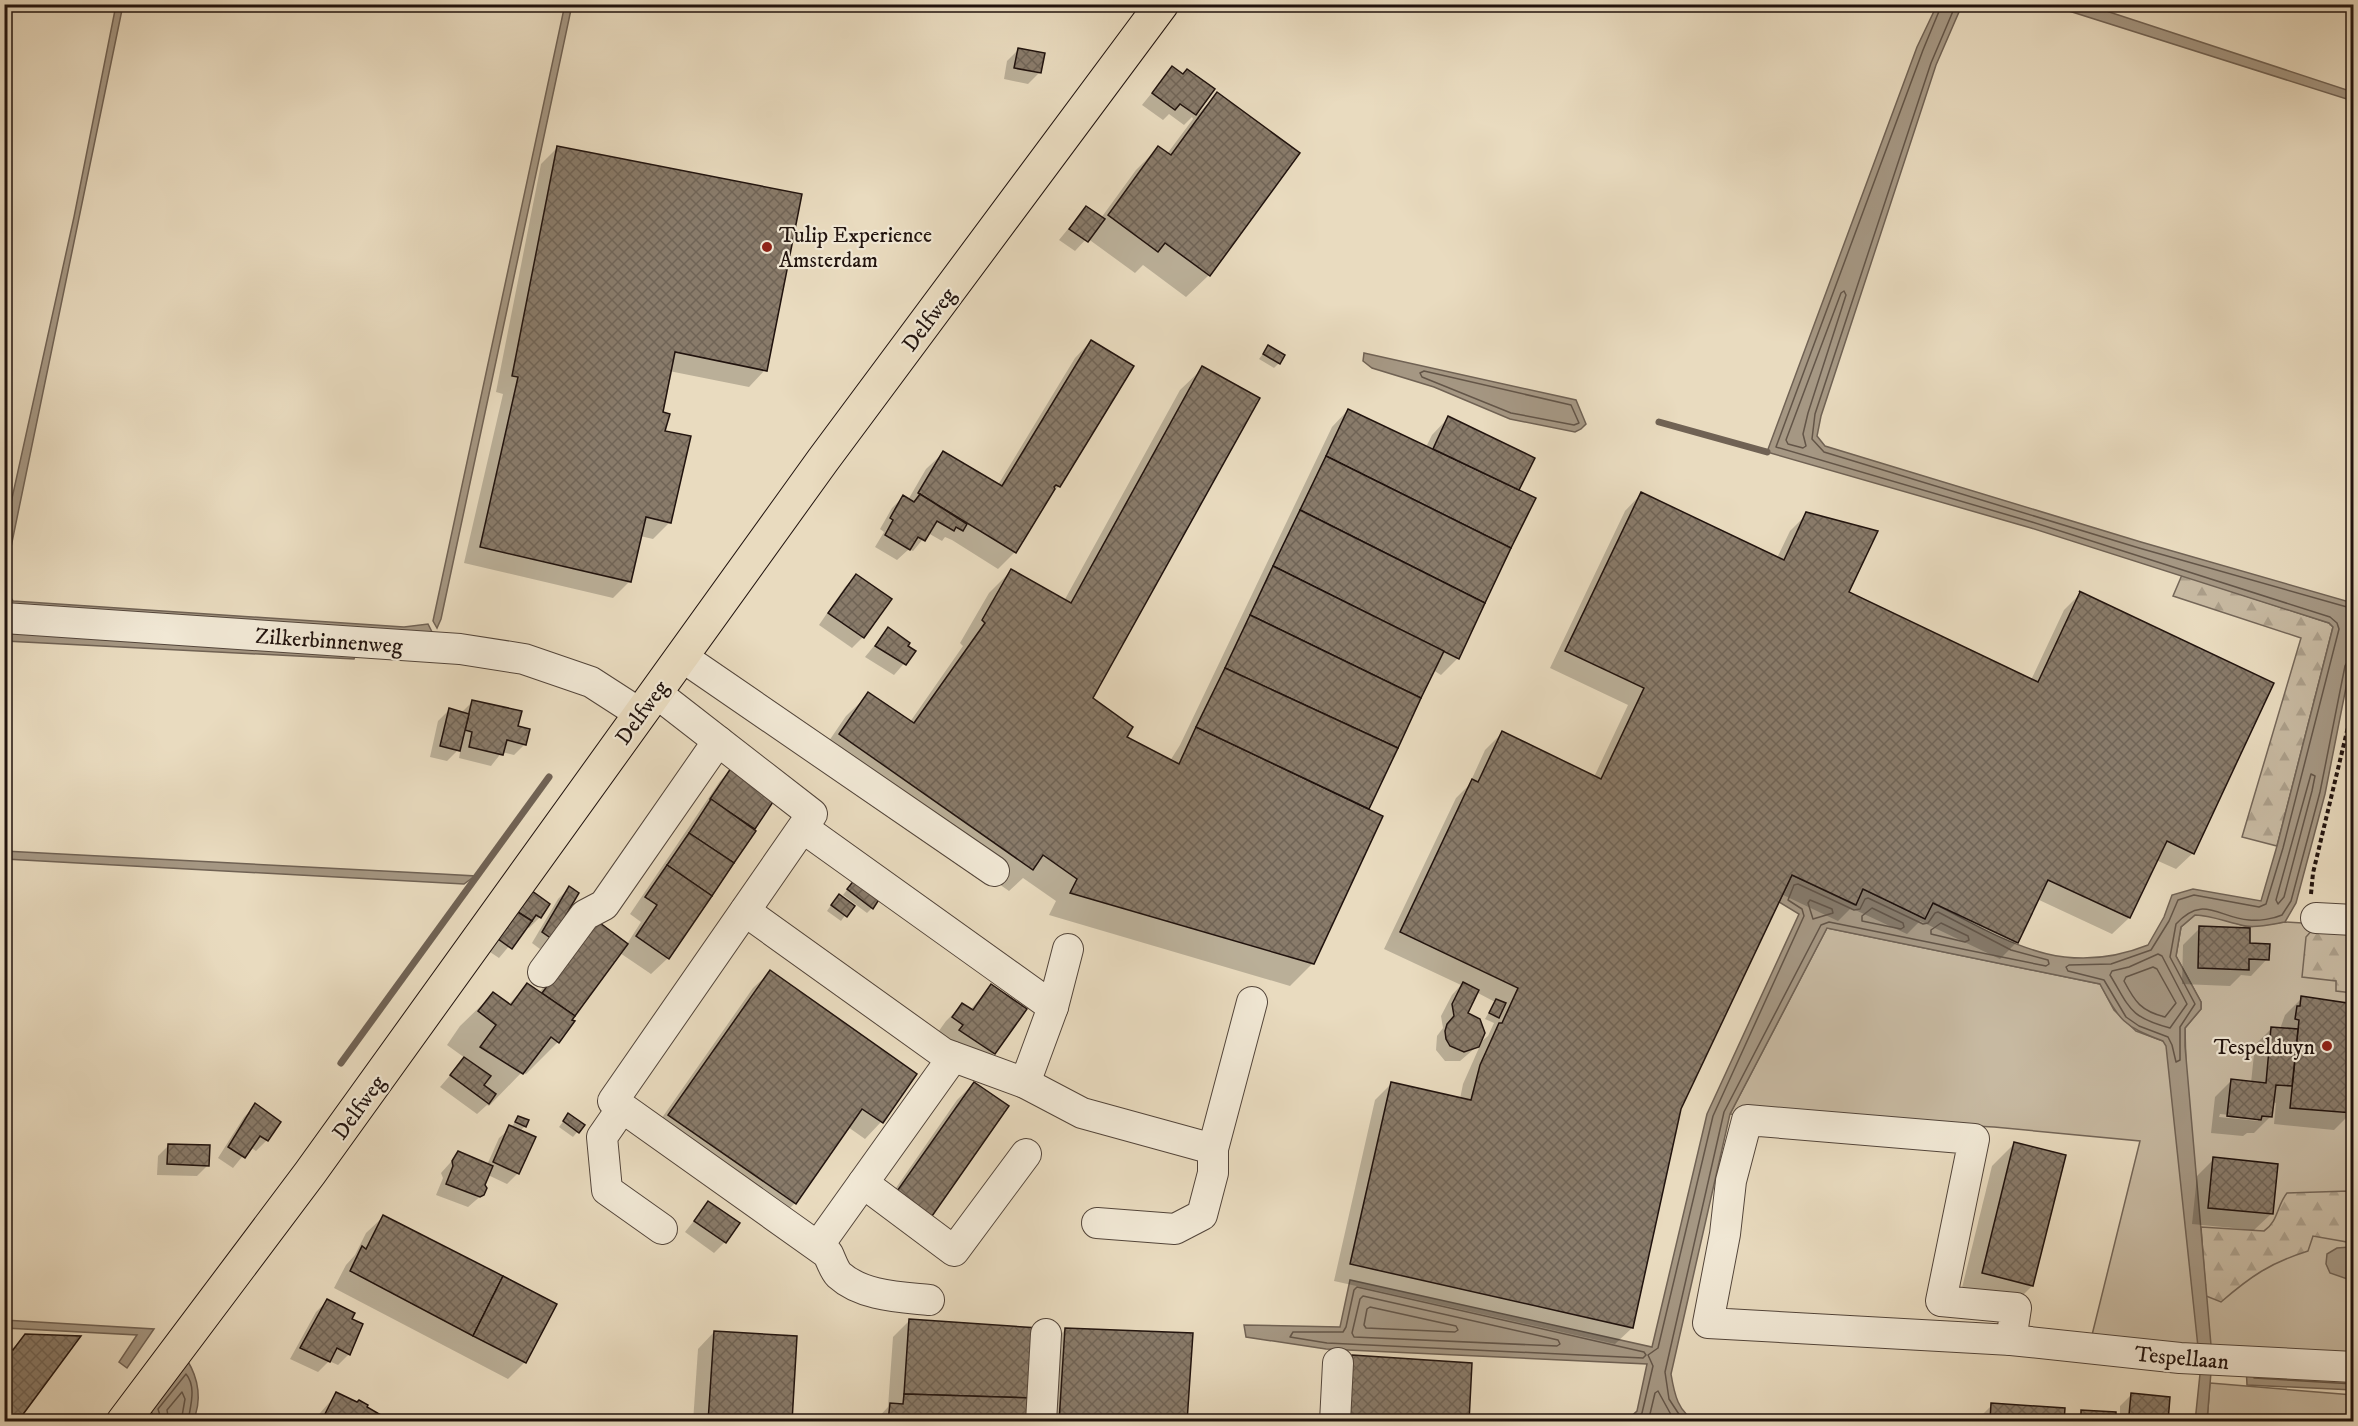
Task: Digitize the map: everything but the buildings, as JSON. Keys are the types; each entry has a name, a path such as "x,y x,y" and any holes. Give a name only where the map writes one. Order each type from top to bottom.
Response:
{"main road":[{"name":"Delfweg","path":"123,1422 317,1164 870,396 1162,4"}],"street":[{"name":"Zilkerbinnenweg","path":"4,618 460,649 524,659 647,703 717,741 812,814 803,828"},
{"path":"681,656 994,871"},
{"path":"543,972 585,915 604,904 717,741"},
{"path":"929,1300 886,1295 860,1288 837,1274 828,1254 818,1246 613,1101 803,828 1053,1007"},
{"path":"745,911 943,1053 1025,1083 1082,1113 1213,1149"},
{"path":"2316,918 2354,920"},
{"path":"1025,1083 1053,1007 1068,949"},
{"path":"1097,1223 1175,1229 1202,1215 1213,1173 1213,1149 1252,1002"},
{"path":"818,1246 953,1057"},
{"path":"622,1108 602,1137 607,1190 662,1229"},
{"name":"Tespellaan","path":"2011,1340 2016,1308 1941,1301 1974,1139 1747,1120 1731,1181 1725,1234 1708,1323 2011,1340 2180,1358 2354,1367"},
{"path":"863,1183 954,1251 1026,1154"},
{"path":"1041,1422 1046,1334"},
{"path":"1335,1422 1338,1363"}],"path":[{"path":"2316,918 2309,903 2313,873 2354,702"}],"green space":[{"path":"2182,575 2329,623 2333,627 2277,846 2242,837 2301,638 2173,596"},
{"path":"2195,915 2212,916 2248,927 2285,922 2353,926 2353,1357 2202,1354 2092,1335 2140,1141 1994,1127 1730,1114 1827,928 2100,984 2114,1010 2136,1031 2163,1041 2186,1066 2185,1028 2201,1009 2201,1002 2176,956 2181,927"},
{"path":"2313,929 2353,931 2353,993 2336,991 2336,981 2302,977 2306,937"},
{"path":"2349,1191 2353,1193 2353,1243 2313,1236 2308,1251 2262,1271 2221,1302 2206,1296 2201,1227 2264,1231 2272,1223 2287,1193"},
{"path":"2210,1383 2353,1395 2353,1421 2207,1422"}],"water":[{"path":"565,4 572,5 441,619 437,628 433,621"},
{"path":"116,5 123,5 5,576 5,530 74,217"},
{"path":"1937,5 1962,5 1936,65 1821,416 1817,436 1825,446 2141,542 2353,603 2353,652 2325,794 2296,903 2285,922 2251,926 2195,915 2181,927 2176,956 2201,1002 2201,1009 2185,1028 2185,1046 2211,1345 2198,1347 2166,1046 2163,1041 2139,1031 2124,1021 2100,984 1827,928 1730,1114 1671,1374 1681,1408 1691,1418 1698,1421 1626,1421 1637,1411 1647,1364 1326,1349 1246,1337 1244,1325 1340,1327 1350,1280 1652,1347 1707,1114 1799,914 1779,902 1792,875 1855,905 1863,889 1924,918 1933,903 2011,942 2062,957 2089,958 2117,955 2148,945 2164,917 2172,895 2193,889 2261,901 2333,627 2329,623 2031,528 1767,452 1917,47"},
{"path":"2050,5 2088,5 2353,92 2353,101"},
{"path":"1364,353 1576,400 1586,424 1575,432 1510,419 1434,387 1372,368 1363,361"},
{"path":"4,588 13,601 404,627 428,624 433,634 5,606"},
{"path":"4,632 355,656 354,659 5,641"},
{"path":"4,851 475,876 464,884 5,859"},
{"path":"2337,1248 2353,1248 2353,1281 2330,1273 2326,1264 2327,1254"},
{"path":"4,1320 154,1329 127,1368 119,1362 137,1335 5,1328"},
{"path":"187,1360 197,1382 198,1390 198,1406 193,1421 157,1421 150,1410"},
{"path":"2246,1364 2353,1370 2353,1390 2247,1385"},
{"path":"2211,1372 2207,1421 2195,1422 2200,1374"}],"waterway":[{"path":"1659,422 1767,452"},
{"path":"341,1063 549,777"}],"place":[{"name":"Tulip Experience Amsterdam","path":"767,247"},
{"name":"Tespelduyn","path":"2327,1046"}]}
